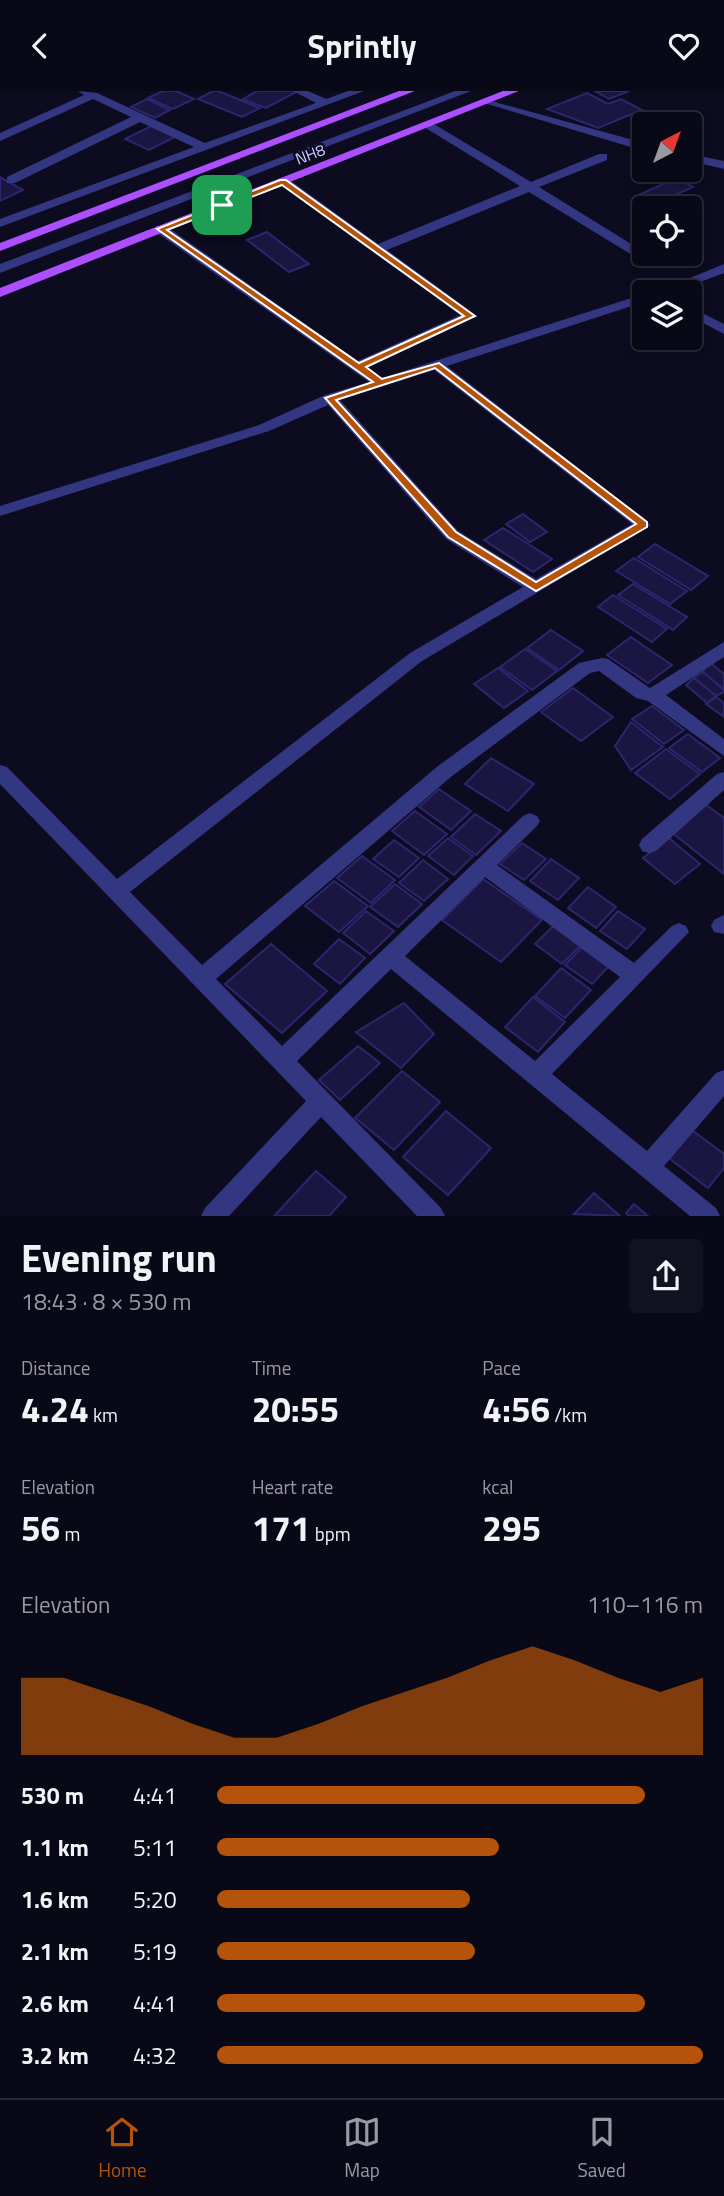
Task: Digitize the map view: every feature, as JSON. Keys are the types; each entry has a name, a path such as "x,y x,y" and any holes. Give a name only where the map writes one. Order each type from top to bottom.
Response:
{"main road":[{"name":"NH8","path":"0,247 409,91"},
{"name":"NH8","path":"0,293 513,91"}],"street":[{"path":"299,91 326,103"},
{"path":"0,223 358,91"},
{"path":"0,268 465,91"},
{"path":"0,137 88,93 205,148"},
{"path":"488,101 632,143"},
{"path":"11,180 141,117"},
{"path":"428,125 632,248"},
{"path":"377,249 528,185 603,157"},
{"path":"702,160 724,165"},
{"path":"283,181 470,316 359,366"},
{"path":"161,229 380,383"},
{"path":"694,280 724,268"},
{"path":"0,511 264,428 330,398 632,302"},
{"path":"702,318 724,330"},
{"path":"117,891 416,657 643,525 436,365"},
{"path":"330,398 452,535 536,587"},
{"path":"653,695 724,648"},
{"path":"203,977 445,771 585,668 602,664 642,693 653,695 724,749"},
{"path":"0,772 283,1059 433,1216"},
{"path":"649,845 724,779"},
{"path":"283,1059 530,821"},
{"path":"484,866 635,976"},
{"path":"536,1075 679,932"},
{"path":"390,956 708,1216"},
{"path":"648,1167 724,1080"},
{"path":"213,1216 321,1101"}],"building":[{"path":"163,91 176,91 194,99 173,109 148,98"},
{"path":"213,91 260,108 242,117 198,99"},
{"path":"257,91 298,91 266,108 243,99"},
{"path":"595,91 629,91 609,99"},
{"path":"587,93 608,104 621,99 642,110 598,128 547,109"},
{"path":"147,99 170,110 155,118 131,107"},
{"path":"151,126 175,137 149,150 125,139"},
{"path":"0,177 23,190 0,201"},
{"path":"668,182 684,182 693,187 673,196 636,196"},
{"path":"267,232 309,264 289,272 247,240"},
{"path":"523,514 547,532 530,542 506,524"},
{"path":"503,528 552,559 533,572 484,540"},
{"path":"655,544 708,576 691,590 638,557"},
{"path":"634,558 687,591 670,604 616,571"},
{"path":"633,584 687,617 673,630 618,595"},
{"path":"613,595 667,629 652,642 598,607"},
{"path":"551,630 583,651 559,670 527,648"},
{"path":"631,637 672,665 648,683 607,655"},
{"path":"525,649 557,671 532,690 500,667"},
{"path":"708,661 724,674 724,690 703,672"},
{"path":"498,668 528,691 504,708 474,684"},
{"path":"703,672 724,692 716,696 694,678"},
{"path":"694,678 716,696 707,703 686,685"},
{"path":"573,688 613,717 581,741 541,712"},
{"path":"716,697 724,703 724,717 706,704"},
{"path":"652,706 684,730 664,744 632,719"},
{"path":"631,722 663,747 631,770 615,746"},
{"path":"688,734 720,758 702,772 669,748"},
{"path":"666,749 700,774 670,799 635,773"},
{"path":"491,758 534,784 508,811 465,784"},
{"path":"439,789 471,811 451,830 419,807"},
{"path":"705,804 724,818 724,874 670,831"},
{"path":"415,811 447,834 424,855 392,831"},
{"path":"475,814 501,831 476,855 451,837"},
{"path":"448,838 473,856 454,875 428,856"},
{"path":"669,838 700,864 675,884 643,858"},
{"path":"394,840 419,858 399,877 373,859"},
{"path":"522,843 546,859 524,880 500,864"},
{"path":"362,856 395,880 371,903 337,878"},
{"path":"551,859 579,878 558,900 530,881"},
{"path":"423,860 448,879 424,901 399,883"},
{"path":"483,879 542,920 501,962 442,920"},
{"path":"334,881 368,906 339,932 305,906"},
{"path":"395,884 422,904 398,927 370,907"},
{"path":"588,887 616,907 596,928 568,908"},
{"path":"366,911 394,931 370,954 343,933"},
{"path":"618,911 645,929 627,949 600,931"},
{"path":"554,925 581,945 562,964 535,944"},
{"path":"339,939 365,958 340,984 314,964"},
{"path":"271,944 327,991 282,1033 225,984"},
{"path":"584,945 611,964 592,984 565,965"},
{"path":"561,968 591,990 565,1018 535,996"},
{"path":"533,997 565,1022 538,1052 505,1027"},
{"path":"404,1003 434,1034 401,1068 356,1032"},
{"path":"358,1046 380,1063 340,1100 319,1080"},
{"path":"402,1071 440,1102 394,1150 355,1118"},
{"path":"446,1111 491,1148 448,1195 403,1157"},
{"path":"688,1127 724,1154 724,1168 708,1188 665,1155"},
{"path":"316,1171 346,1197 329,1216 274,1216"},
{"path":"594,1193 620,1216 574,1214"},
{"path":"634,1204 648,1216 629,1216 626,1213"}],"route":[{"path":"222,205 161,229 380,383 330,398 452,535 536,587 643,525 436,365 380,383 359,366 470,316 283,181 222,205"}]}
